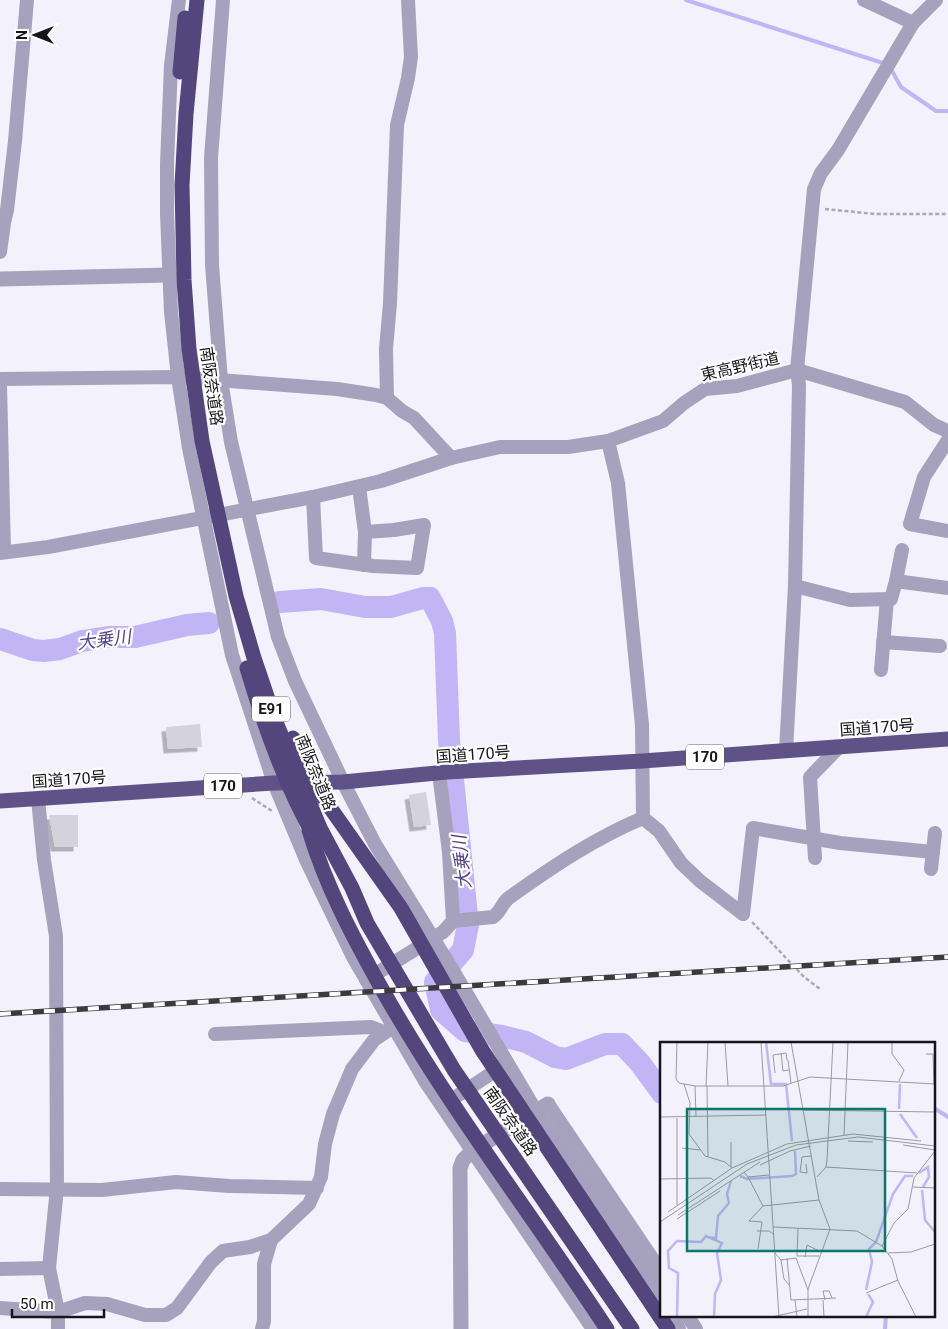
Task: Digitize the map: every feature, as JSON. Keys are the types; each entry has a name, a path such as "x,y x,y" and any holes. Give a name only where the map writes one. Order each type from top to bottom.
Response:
{"highway":[{"name":"南阪奈道路","path":"187,0 181,46 174,185 182,348 194,445 234,625 261,714 307,825 328,860 361,926 448,1074 622,1329"},
{"name":"南阪奈道路","path":"197,0 186,114 182,185 184,280 189,349 202,441 236,596 254,658 275,720 320,828 352,888 367,923 454,1070 632,1329"},
{"path":"236,596 284,716 313,779 333,812 401,908 482,1050 668,1329"},
{"name":"国道170号","path":"0,801 274,783 343,782 449,772 948,740"},
{"path":"307,825 319,864 351,934 393,1009 436,1080 607,1329"}],"street":[{"path":"0,252 15,141 26,0"},
{"path":"179,0 171,66 167,164 171,312 178,377 189,448 232,655 274,783 307,862 389,1030 593,1329"},
{"path":"223,0 211,158 212,265 221,380 231,442 278,637 295,681 375,844 499,1050 660,1270"},
{"path":"387,398 386,349 390,303 397,125 411,57 408,0"},
{"path":"864,0 912,23"},
{"path":"786,751 795,586 798,370 814,189 821,173 838,150 912,23 936,0"},
{"path":"0,279 169,275"},
{"name":"東高野街道","path":"2,553 48,547 313,497 382,482 451,458 500,447 568,446 608,441 663,421 705,389 737,386 798,370 905,402 934,425 948,430"},
{"path":"0,379 178,377 337,389 387,398 402,411 414,418 451,458"},
{"path":"0,386 2,553"},
{"path":"948,440 924,477 910,524 948,530"},
{"path":"608,441 618,483 642,725 643,818 659,832 681,863 700,881 743,914"},
{"path":"359,487 364,532 364,565"},
{"path":"313,497 316,558 364,565 416,568 424,524 394,530 364,532"},
{"path":"795,586 850,600 891,599 902,550"},
{"path":"896,581 948,588"},
{"path":"881,670 887,599"},
{"path":"883,642 940,646"},
{"path":"815,858 810,777 839,747"},
{"path":"449,772 449,852 463,920"},
{"path":"38,798 43,852 56,936 58,1188 49,1268 58,1312 58,1329"},
{"path":"366,980 463,920 493,917 498,914 507,899 563,860 618,828 643,818"},
{"path":"743,914 753,828 840,843 933,852"},
{"path":"931,869 935,833"},
{"path":"215,1034 371,1027 389,1030"},
{"path":"0,1308 58,1312 85,1302 107,1304 145,1315 166,1314 177,1308 211,1262 223,1251 250,1247 271,1240 309,1204 321,1177 325,1144 333,1114 352,1069 374,1040 389,1030"},
{"path":"442,1106 507,1063"},
{"path":"461,1329 460,1168 472,1151 542,1108"},
{"path":"542,1108 660,1293"},
{"path":"0,1190 58,1188 102,1190 176,1182 229,1186 317,1188"},
{"path":"262,1329 264,1321 264,1264 271,1240"},
{"path":"0,1269 49,1268"},
{"path":"672,1316 679,1329"},
{"path":"688,1316 696,1329"}],"path":[{"path":"812,208 875,214 948,214"},
{"path":"743,914 803,976 820,989"}],"building":[{"path":"200,724 202,747 168,749 166,727"},
{"path":"426,792 431,825 414,827 409,795"},
{"path":"49,815 78,815 78,847 55,847"}],"waterway":[{"path":"686,0 886,64"},
{"path":"891,69 901,87 936,111 948,111"},
{"name":"大乗川","path":"280,602 321,599 365,607 391,607 423,598 430,598 442,621 445,633 449,741 468,925 463,950 435,982 441,1010 465,1031 502,1036 526,1042 555,1057 566,1059 605,1044 622,1044 640,1063 660,1090"},
{"name":"大乗川","path":"0,639 33,650 44,651 60,649 82,641 108,637 135,637 187,625 209,623"},
{"path":"936,1109 948,1117"},
{"path":"885,1329 886,1316"}],"railway":[{"path":"0,1014 948,957"}]}
